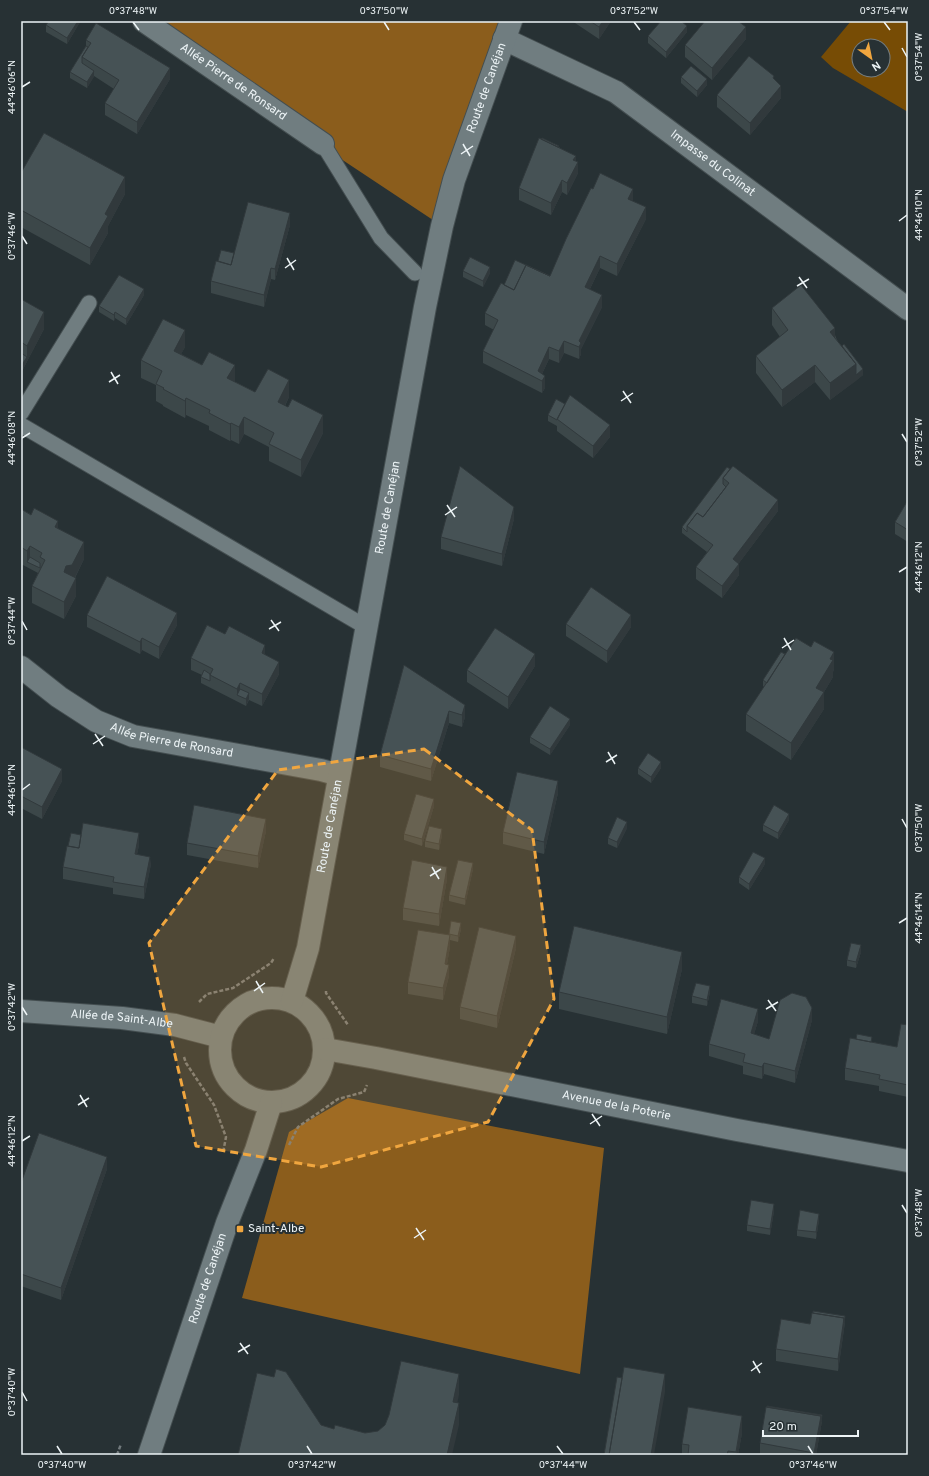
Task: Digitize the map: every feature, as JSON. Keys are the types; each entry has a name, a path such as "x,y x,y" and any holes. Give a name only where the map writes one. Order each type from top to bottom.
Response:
{"street":[{"name":"Allée Pierre de Ronsard","path":"144,21 323,144"},
{"name":"Impasse du Colinat","path":"507,30 616,92 908,309"},
{"name":"Route de Canéjan","path":"292,1001 308,948 366,627 442,226 454,180 507,30"},
{"name":"Allée Pierre de Ronsard","path":"21,667 58,697 96,721 133,736 339,775"},
{"path":"274,998 292,1001 305,1009 316,1020 323,1034 325,1049 323,1066 315,1081 303,1093 288,1101 272,1103 256,1101 241,1094 230,1083 223,1069 219,1054 221,1038 228,1021 241,1008 257,1000 274,998"},
{"name":"Allée de Saint-Albe","path":"21,1011 122,1018 175,1025 221,1038"},
{"name":"Avenue de la Poterie","path":"325,1049 737,1130 908,1161"},
{"name":"Route de Canéjan","path":"149,1455 227,1223 256,1150 272,1103"}],"lane":[{"path":"323,144 381,238 415,273"},
{"path":"21,413 89,303"},
{"path":"21,425 366,627"}],"path":[{"path":"222,1160 226,1137 214,1105 186,1063 175,1025 207,994 233,988 271,963 275,957"},
{"path":"117,1455 122,1441"}],"highlighted area":[{"path":"424,749 532,830 554,999 488,1122 321,1167 196,1146 149,943 278,770"}],"shaded area":[{"path":"133,21 515,21 442,226"},
{"path":"851,21 908,21 908,112 833,68 821,57"},
{"path":"348,1098 604,1148 580,1374 242,1298 289,1132"}],"building":[{"path":"49,21 78,21 67,38 46,25"},
{"path":"590,21 603,21 599,27"},
{"path":"661,21 681,21 687,26 666,52 648,36"},
{"path":"705,21 738,21 746,27 712,68 685,45"},
{"path":"96,23 170,68 137,122 105,103 119,80 82,57 91,43 86,40"},
{"path":"86,46 88,47 82,57 82,63 94,71 87,82 70,72"},
{"path":"749,56 774,76 773,78 781,86 750,123 717,95"},
{"path":"691,66 707,79 697,91 681,77"},
{"path":"44,133 125,177 105,214 108,216 90,248 21,210 21,171"},
{"path":"539,138 576,156 573,160 578,162 567,183 562,180 551,203 519,188"},
{"path":"542,138 559,146 558,147 541,139"},
{"path":"600,173 633,189 628,199 646,207 617,264 600,256 585,287 602,295 579,341 581,343 579,347 564,341 559,351 549,347 538,371 545,376 542,381 483,351 498,320 485,313 501,283 514,290 526,265 550,276 566,239"},
{"path":"248,202 290,213 275,269 271,268 264,295 211,281 216,261 231,265"},
{"path":"221,250 234,253 231,265 218,261"},
{"path":"470,257 490,267 483,281 463,271"},
{"path":"515,260 526,265 514,290 504,285"},
{"path":"119,275 144,289 126,319 115,312 114,315 99,306"},
{"path":"801,285 835,328 830,332 856,364 830,383 815,365 782,390 756,356 788,330 772,308"},
{"path":"21,299 44,312 27,346 21,342"},
{"path":"163,319 185,330 174,351 202,365 209,352 235,365 227,378 255,392 268,369 289,380 278,402 288,407 292,399 323,415 301,460 269,444 274,433 244,417 239,427 231,423 230,424 209,413 210,410 186,398 185,401 156,384 162,371 141,360"},
{"path":"844,344 863,369 856,375 856,364 842,346"},
{"path":"21,353 27,357 21,366"},
{"path":"570,395 610,425 593,446 557,419"},
{"path":"556,399 565,404 557,420 548,415"},
{"path":"460,466 514,507 502,554 441,537"},
{"path":"733,466 778,500 733,559 739,564 722,586 696,567 713,545 687,526 697,513 703,517 729,483 723,478"},
{"path":"727,467 730,469 723,478 723,484 726,487 703,517 697,513 687,526 687,532 682,527"},
{"path":"908,500 908,530 895,522"},
{"path":"34,508 58,521 55,527 84,542 72,565 66,566 64,572 76,578 64,602 32,586 45,560 40,557 42,553 30,546 27,551 21,547 21,509 31,515"},
{"path":"30,557 40,563 40,568 27,562"},
{"path":"107,576 177,613 159,647 142,638 140,642 87,615"},
{"path":"591,587 631,615 607,651 566,624"},
{"path":"207,625 225,634 229,626 265,645 262,653 279,662 262,694 240,683 237,689 210,675 213,669 191,658"},
{"path":"495,628 535,654 508,697 467,670"},
{"path":"796,638 811,647 814,641 834,652 830,659 833,660 816,688 824,692 791,743 746,714"},
{"path":"781,652 785,654 767,683 763,680"},
{"path":"404,665 465,705 462,715 449,711 431,769 380,755"},
{"path":"204,670 210,674 210,681 201,677"},
{"path":"240,689 249,693 246,699 237,695"},
{"path":"550,706 570,719 550,749 530,737"},
{"path":"21,747 62,769 42,807 21,796"},
{"path":"648,753 661,762 651,777 638,768"},
{"path":"517,772 558,781 544,842 503,832"},
{"path":"416,794 434,799 422,839 404,834"},
{"path":"194,805 266,819 258,856 187,843"},
{"path":"774,805 789,814 778,833 763,825"},
{"path":"617,817 627,822 617,842 608,838"},
{"path":"83,823 139,833 135,854 150,857 144,887 113,882 114,877 63,867 67,846 79,848"},
{"path":"429,826 442,829 439,844 425,841"},
{"path":"71,833 81,835 79,848 68,846"},
{"path":"753,852 765,858 749,884 739,877"},
{"path":"412,860 447,867 439,914 403,908"},
{"path":"458,860 473,863 465,899 449,895"},
{"path":"451,921 461,923 458,936 449,934"},
{"path":"574,926 682,952 667,1017 559,992"},
{"path":"479,927 516,936 497,1016 460,1007"},
{"path":"418,930 450,935 445,964 449,965 443,988 408,982"},
{"path":"851,943 861,945 856,962 847,960"},
{"path":"696,983 710,986 707,1000 692,996"},
{"path":"792,993 806,997 812,1008 795,1071 764,1063 762,1067 743,1062 745,1054 709,1044 721,999 758,1009 751,1033 769,1039 780,1000"},
{"path":"901,1024 908,1025 908,1085 879,1079 880,1075 845,1068 850,1038 897,1047"},
{"path":"857,1034 872,1037 871,1042 856,1039"},
{"path":"39,1133 107,1157 61,1288 21,1274 21,1183"},
{"path":"751,1200 774,1204 770,1229 747,1225"},
{"path":"800,1210 819,1214 816,1232 797,1230"},
{"path":"813,1311 845,1316 844,1323 844,1318 813,1313"},
{"path":"812,1313 844,1318 838,1359 776,1349 781,1319 810,1324"},
{"path":"401,1361 459,1374 453,1402 459,1403 447,1455 238,1455 257,1373 274,1377 276,1369 286,1372 321,1425 334,1429 335,1425 365,1433 378,1431 385,1425 389,1415"},
{"path":"624,1367 665,1374 651,1455 609,1455"},
{"path":"617,1377 622,1378 609,1455 604,1455"},
{"path":"767,1406 822,1415 821,1422 821,1416"},
{"path":"688,1407 742,1416 736,1452 728,1451 727,1455 688,1455 689,1445 682,1444"},
{"path":"766,1407 821,1416 814,1453 760,1443"}],"place":[{"name":"Saint-Albe","path":"240,1229"}]}
